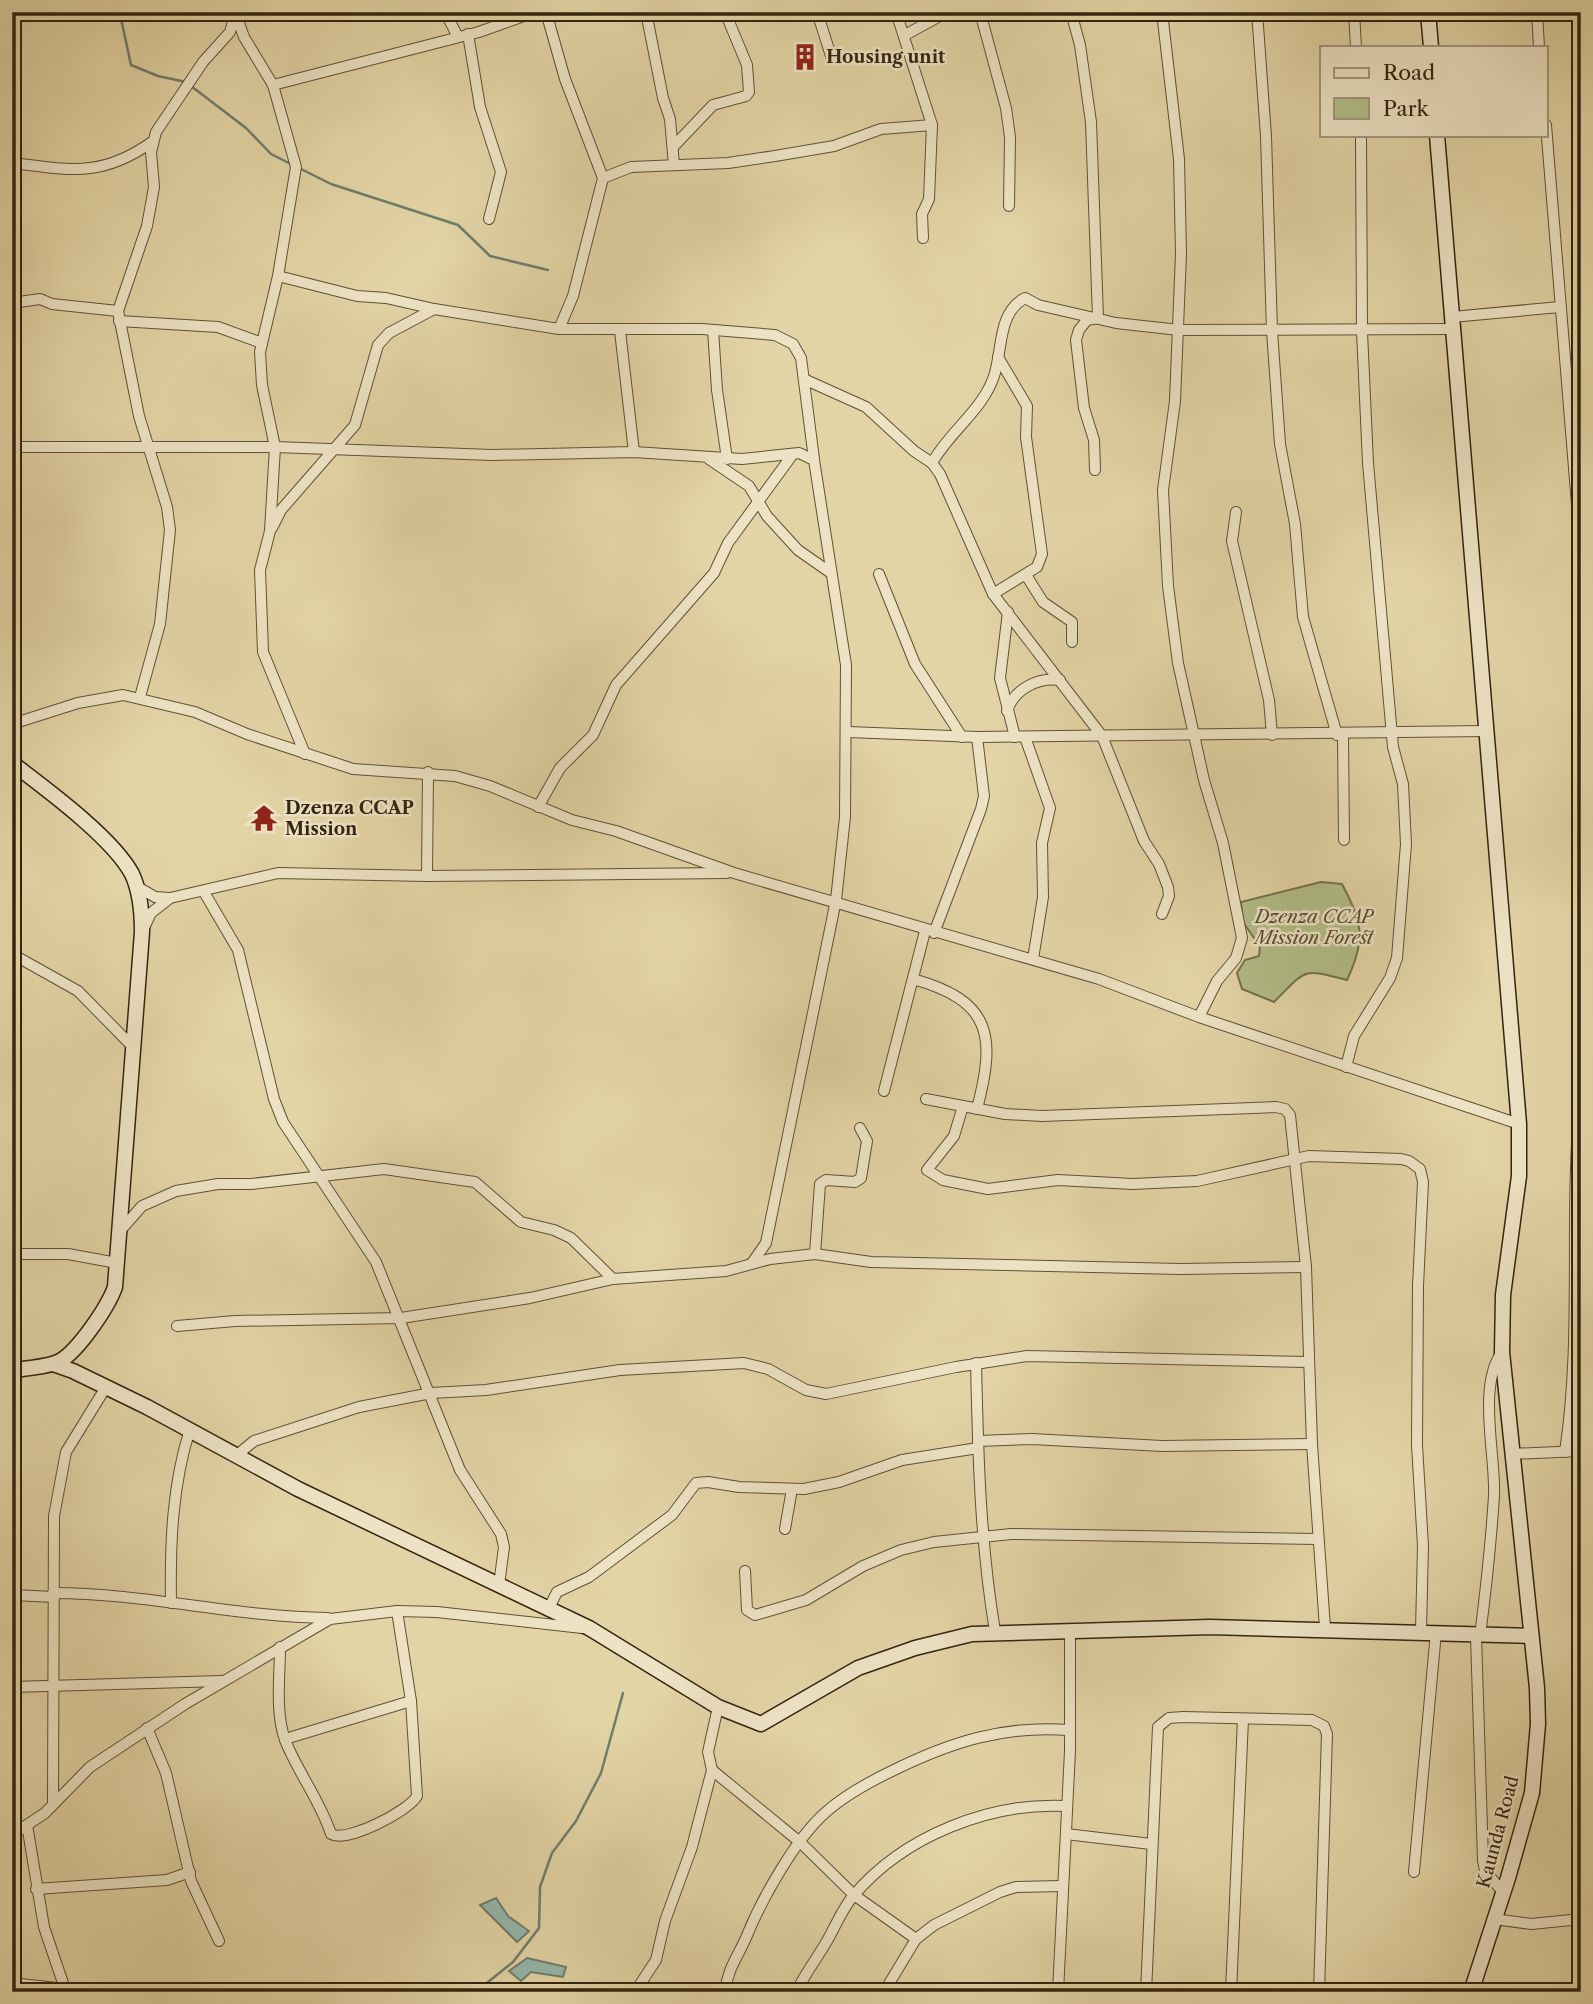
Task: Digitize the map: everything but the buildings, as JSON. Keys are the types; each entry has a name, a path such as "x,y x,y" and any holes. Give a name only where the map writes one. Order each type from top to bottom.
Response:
{"street":[{"path":"445,12 457,35"},
{"path":"273,85 468,34 535,12"},
{"path":"546,12 565,79 603,178 573,296 559,329"},
{"path":"646,12 674,146 674,165"},
{"path":"674,146 713,105 746,96 750,92 747,65 725,12"},
{"path":"817,12 832,59"},
{"path":"896,12 932,125 929,199 922,214 923,238"},
{"path":"905,35 947,12"},
{"path":"981,12 1006,108 1010,137 1009,206"},
{"path":"1071,12 1080,45 1091,122 1098,318"},
{"path":"1162,12 1179,159 1179,330 1163,509 1178,663 1204,780 1223,842 1242,938 1236,958 1217,981 1199,1017"},
{"path":"1256,12 1266,136 1272,331 1280,444 1294,524 1303,617 1340,735 1344,840"},
{"path":"1354,12 1356,46"},
{"path":"1428,12 1431,46"},
{"path":"1537,12 1539,46"},
{"path":"235,13 244,37 273,85 296,167 278,276 262,343 262,385 275,447 270,531 260,570 262,652 305,754"},
{"path":"12,163 85,171 128,156 152,142 187,83 230,32 235,13"},
{"path":"468,34 480,107 501,172 489,219"},
{"path":"221,42 232,37 244,37"},
{"path":"603,178 631,167 775,156 834,146 881,129 932,125"},
{"path":"1346,1067 1354,1036 1390,978 1397,958 1406,844 1403,784 1393,747 1368,463 1362,332 1361,136"},
{"name":"Kaunda Road","path":"1437,136 1519,1124 1519,1176 1503,1295 1502,1352 1537,1688 1536,1761 1527,1811 1471,1992"},
{"path":"1547,136 1579,517 1581,739"},
{"path":"140,698 160,624 170,530 150,448 139,416 118,316 152,199 152,142"},
{"path":"278,276 357,296 386,298 435,309 559,329 713,330 775,335 793,344 801,358 806,380 814,460 845,652 848,733 845,817 836,900 766,1243 752,1264"},
{"path":"932,463 944,442 964,423 990,388 1007,318 1025,298 1038,305 1098,318 1179,330 1362,332 1452,323 1560,307"},
{"path":"12,303 40,299 52,304 118,316 218,327 262,343"},
{"path":"270,531 281,510 360,414 371,361 379,345 389,333 435,309"},
{"path":"1095,470 1094,440 1084,408 1076,340 1079,330 1087,320 1098,318"},
{"path":"713,330 717,390 727,458"},
{"path":"620,331 635,452"},
{"path":"993,594 1037,567 1042,554 1026,437 1027,406 998,357"},
{"path":"806,380 866,407 914,451 932,463 960,515 993,594 1102,736 1144,841 1159,864 1168,887 1169,895 1162,914"},
{"path":"12,424 14,447 275,447 492,455 635,452 727,458 805,453 814,460"},
{"path":"538,807 560,768 593,735 616,685 714,572 728,543 793,454"},
{"path":"705,457 749,486 760,500 767,516 798,550 831,573"},
{"path":"1236,512 1232,541 1269,700 1272,735"},
{"path":"879,574 915,664 962,737"},
{"path":"1026,575 1043,602 1072,622 1072,642"},
{"path":"1008,612 1000,678 1007,712 1050,807 1042,842 1043,897 1033,959"},
{"path":"1007,712 1010,703 1034,682 1059,680"},
{"path":"12,724 110,695 140,698 195,712 305,754 361,771 428,772 456,776 490,786 538,807 734,873 836,900 930,932 1128,988 1199,1017 1519,1124"},
{"path":"848,733 1020,737 1340,735 1487,731"},
{"path":"884,1091 901,1013 930,932 981,808 984,796 977,737"},
{"path":"12,763 112,848 131,873 136,886 142,933 117,1263 111,1298 65,1358 52,1364 12,1371"},
{"path":"427,876 428,772"},
{"path":"136,886 155,897 170,898 278,873 427,876 734,873"},
{"path":"204,892 238,950 278,1111 372,1254 401,1318 468,1488 501,1534 504,1547 499,1585"},
{"path":"142,933 150,913 170,898"},
{"path":"12,954 78,991 132,1046"},
{"path":"913,979 951,992 978,1015 988,1059 976,1109"},
{"path":"1565,1452 1574,1312 1573,1197 1581,1094"},
{"path":"926,1099 976,1109 1042,1116 1285,1108 1290,1115 1306,1267 1312,1444 1325,1628"},
{"path":"963,1106 954,1136 927,1170 943,1181 980,1189 1058,1180 1133,1184 1197,1181 1309,1156 1401,1159 1416,1164 1422,1175 1417,1445 1429,1632 1414,1872"},
{"path":"815,1254 820,1184 825,1180 855,1182 861,1178 867,1141 860,1128"},
{"path":"118,1235 142,1206 176,1191 218,1184 384,1169 470,1179 484,1188 503,1209 521,1222 554,1230 571,1238 613,1279"},
{"path":"12,1254 68,1254 117,1263"},
{"path":"177,1326 235,1321 401,1318 530,1298 613,1279 726,1271 815,1254 871,1262 1181,1269 1306,1267"},
{"path":"1502,1352 1495,1360 1490,1399 1488,1435 1494,1492 1488,1581 1478,1636 1483,1860 1485,1871 1503,1892"},
{"path":"237,1455 254,1441 342,1411 431,1393 486,1390 620,1370 744,1363 768,1369 806,1390 835,1394 976,1363 1056,1356 1308,1362"},
{"path":"976,1363 983,1536 995,1631"},
{"path":"52,1364 106,1387 190,1429 298,1489 589,1628 718,1707 754,1722 767,1723 830,1684 887,1656 946,1639 995,1631 1325,1628 1531,1636"},
{"path":"53,1804 56,1686 52,1633 53,1529 64,1459 72,1439 106,1387"},
{"path":"171,1603 170,1549 176,1480 190,1429"},
{"path":"549,1608 557,1592 589,1577 672,1515 696,1483 792,1489 839,1482 902,1460 978,1444 1032,1439 1162,1446 1312,1444"},
{"path":"1511,1454 1581,1451"},
{"path":"785,1529 792,1489"},
{"path":"745,1571 747,1610 755,1615 806,1600 863,1566 901,1550 983,1536 1051,1534 1318,1539"},
{"path":"12,1595 118,1594 171,1603 330,1619 397,1611 437,1612 589,1628"},
{"path":"280,1647 280,1707 285,1740 325,1813 331,1833 341,1837 354,1834 408,1807 417,1796 411,1701 397,1611"},
{"path":"12,1835 53,1804 90,1767 147,1728 330,1619"},
{"path":"1058,1992 1066,1834 1070,1631"},
{"path":"12,1687 225,1680"},
{"path":"285,1740 411,1701"},
{"path":"635,1992 659,1952 665,1921 685,1872 712,1770 708,1752 718,1707"},
{"path":"1146,1992 1158,1727 1169,1718 1183,1717 1312,1720 1324,1727 1327,1734 1318,1992"},
{"path":"1231,1992 1243,1719"},
{"path":"147,1728 166,1773 190,1872 219,1941"},
{"path":"725,1992 731,1962 741,1951 759,1907 801,1843 827,1811 877,1778 946,1745 1001,1731 1069,1730"},
{"path":"712,1770 801,1843 854,1895 916,1939"},
{"path":"796,1992 854,1895 894,1859 945,1830 997,1811 1066,1806"},
{"path":"12,1983 65,1990 44,1927 27,1825"},
{"path":"1066,1834 1152,1844"},
{"path":"36,1889 167,1880 190,1872"},
{"path":"884,1992 916,1939 967,1906 1016,1887 1062,1886"},
{"path":"1494,1919 1531,1924 1581,1919"}],"green space":[{"name":"Dzenza CCAP Mission Forest","path":"1321,882 1342,884 1358,921 1357,953 1347,980 1321,974 1306,974 1299,977 1274,1002 1242,989 1237,973 1245,960 1259,956 1260,947 1243,922 1241,902"}],"shaded area":[{"path":"496,1898 508,1916 529,1931 517,1942 480,1905"},
{"path":"527,1958 566,1967 563,1977 531,1972 521,1981 509,1971"}],"waterway":[{"path":"115,12 122,23 131,65 158,76 186,82"},
{"path":"191,86 246,128 271,154 293,165"},
{"path":"299,168 331,184 458,225 490,256 548,270"},
{"path":"464,1992 483,1986 513,1962 539,1928 540,1887 552,1853 576,1821 601,1773 623,1693"}],"place":[{"name":"Housing unit","path":"805,57"},
{"name":"Dzenza CCAP Mission","path":"264,818"}]}
